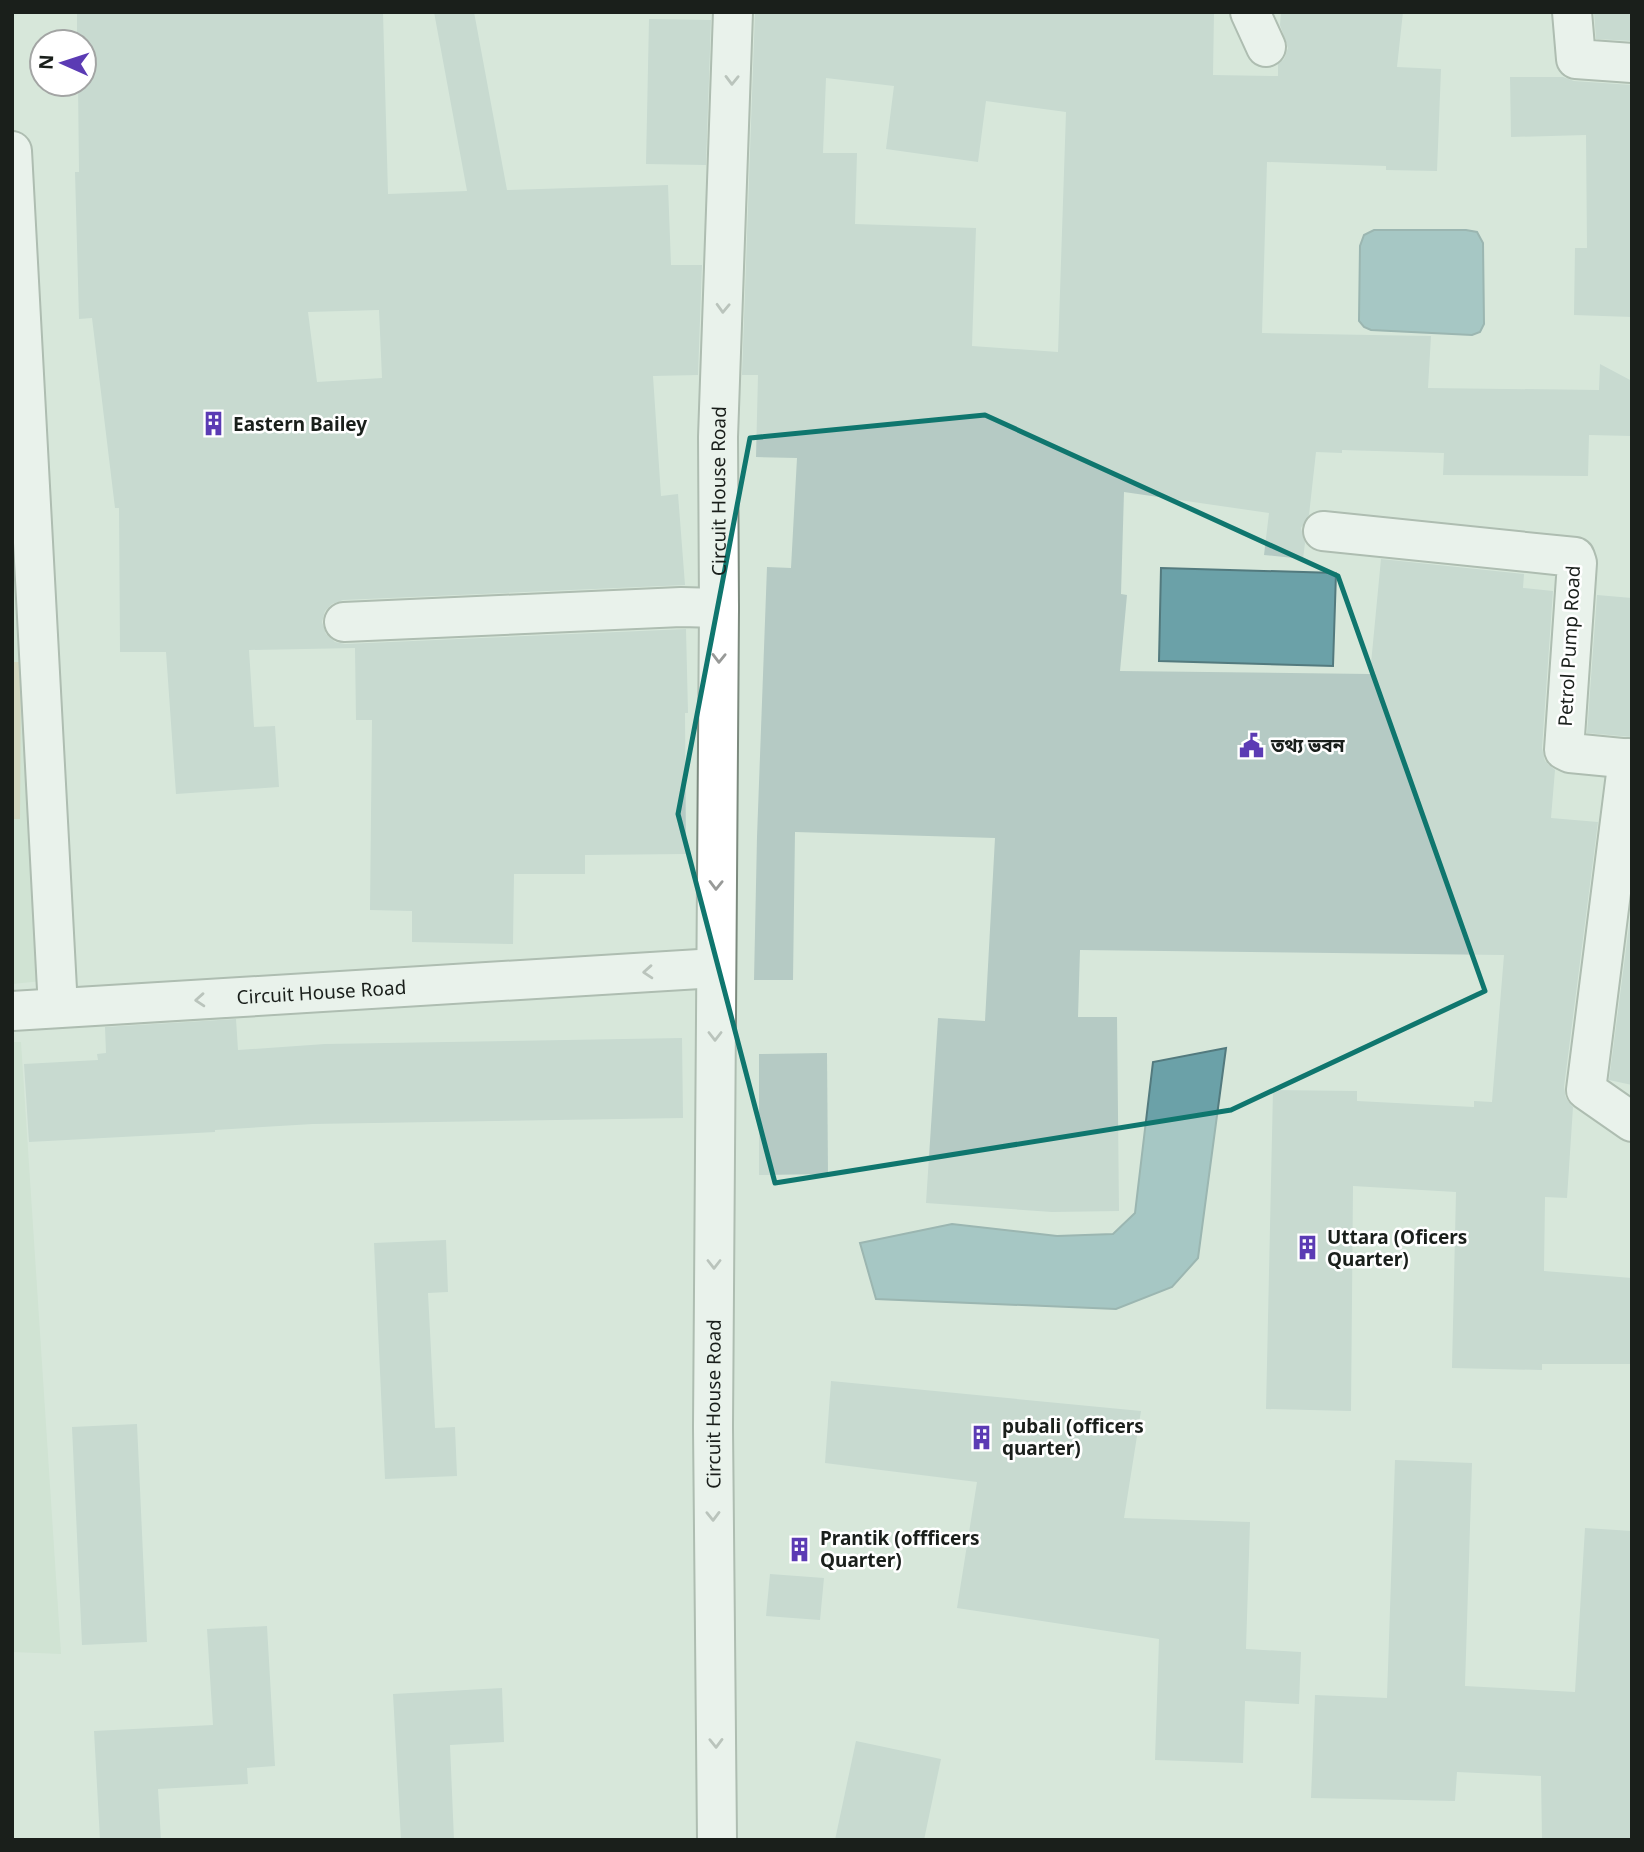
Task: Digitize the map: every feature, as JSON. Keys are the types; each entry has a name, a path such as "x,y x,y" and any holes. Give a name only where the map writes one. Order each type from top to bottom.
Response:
{"street":[{"name":"Circuit House Road","path":"716,1840 713,1427 718,437 733,12"},
{"path":"1250,12 1266,47"},
{"path":"1572,12 1576,59 1632,63"},
{"path":"12,151 58,1008"},
{"name":"Petrol Pump Road","path":"1323,531 1575,557 1577,564 1564,750 1570,753 1630,758"},
{"path":"344,622 681,607 719,608"},
{"path":"1630,758 1586,1090 1632,1122"},
{"name":"Circuit House Road","path":"12,1011 716,968"}],"highlighted area":[{"path":"985,415 1338,576 1485,991 1231,1110 775,1183 678,814 750,438"}],"shaded area":[{"path":"12,582 37,583 42,981 12,984"},
{"path":"12,662 21,662 20,819 12,819"},
{"path":"12,1042 21,1042 61,1654 12,1652"}],"water":[{"path":"1374,230 1477,232 1483,243 1484,324 1480,332 1472,335 1371,330 1364,327 1359,321 1360,246 1364,235"},
{"path":"1161,568 1336,573 1333,666 1159,661"},
{"path":"1226,1048 1198,1258 1172,1287 1116,1309 876,1299 860,1243 952,1224 1057,1236 1113,1234 1135,1213 1153,1062"}],"building":[{"path":"77,12 383,12 388,194 467,191 434,12 474,12 507,190 668,185 671,265 702,265 698,375 653,376 661,496 678,494 685,585 343,600 332,604 325,611 322,622 326,634 335,642 345,644 686,629 686,854 585,855 585,874 514,874 513,944 412,942 412,911 370,910 372,720 356,720 355,648 249,650 254,727 275,726 279,787 176,794 166,652 120,652 119,508 115,508 92,318 79,319 75,172 79,172 78,98 98,98 98,28 77,28","holes":["379,310 382,378 317,382 308,312"]},
{"path":"755,12 1214,12 1213,75 1278,76 1278,64 1284,59 1288,48 1280,25 1281,12 1403,12 1397,67 1441,69 1437,171 1386,170 1386,166 1267,162 1262,333 1431,336 1428,388 1599,390 1600,364 1632,381 1632,436 1589,435 1588,476 1443,475 1444,453 1342,450 1342,453 1316,452 1309,515 1301,528 1305,543 1303,559 1264,555 1269,513 1124,492 1121,594 1127,595 1120,671 1370,674 1381,559 1524,574 1523,588 1553,591 1542,748 1545,761 1555,770 1551,818 1598,822 1564,1087 1566,1098 1573,1107 1567,1198 1545,1197 1544,1271 1632,1278 1632,1364 1542,1364 1542,1370 1452,1368 1456,1192 1353,1186 1351,1411 1266,1409 1273,1090 1357,1091 1357,1101 1474,1107 1474,1101 1492,1102 1504,955 1080,950 1078,1017 1117,1017 1119,1211 1052,1212 926,1203 938,1018 985,1021 995,838 795,832 793,980 754,980 767,567 791,568 797,458 756,457 758,375 742,375","holes":["826,78 894,86 886,149 978,162 986,101 1066,112 1058,352 972,346 976,228 855,224 857,153 823,153"]},
{"path":"1594,12 1632,12 1632,41 1596,39"},
{"path":"649,19 711,20 706,165 646,164"},
{"path":"1510,77 1563,77 1574,81 1632,85 1632,317 1574,315 1575,248 1587,248 1586,135 1511,137"},
{"path":"1597,595 1632,598 1632,737 1587,733"},
{"path":"1632,903 1632,1085 1609,1080"},
{"path":"236,1019 238,1050 325,1044 682,1038 683,1118 313,1124 29,1142 24,1064 98,1060 97,1054 106,1053 105,1027"},
{"path":"827,1053 828,1174 759,1175 759,1054"},
{"path":"446,1240 448,1292 428,1293 435,1428 455,1427 457,1476 385,1479 374,1243"},
{"path":"831,1381 1141,1411 1124,1518 1250,1522 1246,1649 1301,1652 1299,1704 1245,1701 1243,1763 1155,1760 1159,1639 957,1608 977,1482 825,1463"},
{"path":"137,1424 147,1642 82,1645 72,1427"},
{"path":"1395,1460 1472,1463 1465,1686 1575,1692 1585,1528 1632,1531 1632,1840 1542,1840 1541,1776 1457,1772 1455,1801 1311,1798 1315,1695 1387,1698"},
{"path":"770,1574 824,1578 820,1620 766,1616"},
{"path":"267,1626 275,1766 247,1768 248,1784 158,1789 161,1840 100,1840 94,1731 213,1725 207,1629"},
{"path":"502,1688 504,1742 450,1745 454,1840 401,1840 393,1694"},
{"path":"856,1741 941,1759 924,1840 835,1840"}],"place":[{"name":"Eastern Bailey","path":"213,424"},
{"name":"তথ্য ভবন","path":"1251,745"},
{"name":"Uttara (Oficers Quarter)","path":"1307,1248"},
{"name":"pubali (officers quarter)","path":"982,1437"},
{"name":"Prantik (offficers Quarter)","path":"800,1549"}]}
